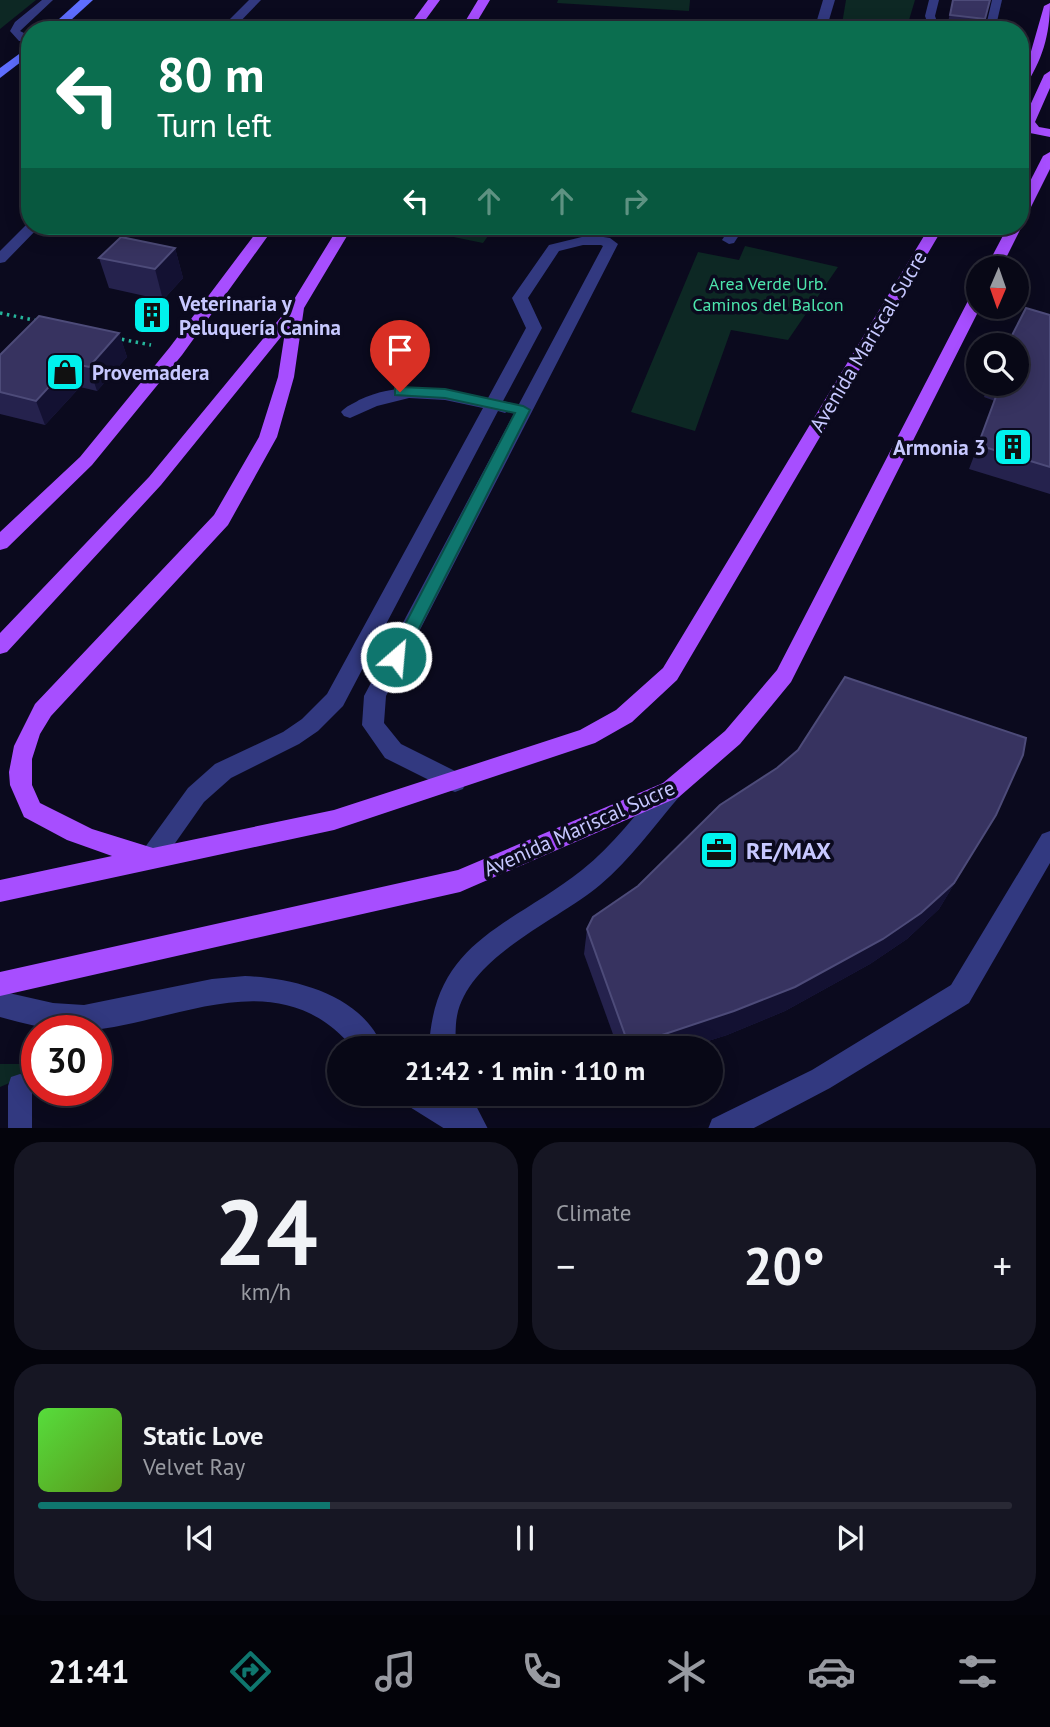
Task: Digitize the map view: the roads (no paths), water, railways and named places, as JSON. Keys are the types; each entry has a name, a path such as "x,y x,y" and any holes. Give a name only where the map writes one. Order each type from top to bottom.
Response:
{"main road":[{"path":"64,21 88,0"},
{"path":"419,21 434,0"},
{"path":"471,21 484,0"},
{"path":"1029,69 1034,62 1050,6"},
{"path":"1044,26 1050,41"},
{"path":"0,74 21,56"},
{"path":"1029,121 1050,75"},
{"path":"1029,124 1035,130 1050,133"},
{"path":"1029,197 1050,156"},
{"path":"0,543 86,461 176,351 261,235"},
{"path":"0,646 155,481 296,308 341,235"},
{"name":"Avenida Mariscal Sucre","path":"0,891 334,820 587,737 624,716 670,674 932,235"},
{"path":"999,256 1010,235"},
{"path":"151,858 83,839 33,811 20,782 20,763 27,737 43,710 221,520 268,437 286,377 296,308"},
{"name":"Avenida Mariscal Sucre","path":"0,984 460,881 671,790 699,770 753,718 784,676 967,319"}],"street":[{"path":"234,21 255,0"},
{"path":"823,21 830,0"},
{"path":"0,259 24,235"},
{"path":"729,240 732,235"},
{"path":"455,782 393,751 373,725 375,696 611,244 588,240 554,248 520,298 534,328"},
{"path":"151,858 196,795 223,771 291,738 323,713 344,687 534,328"},
{"path":"534,328 564,335"},
{"path":"350,412 383,395 400,392 445,394 523,410"},
{"path":"450,487 479,497"},
{"path":"386,607 417,616"},
{"path":"441,1036 456,984 467,968 492,945 594,875 671,790"},
{"path":"724,1128 821,1079 960,994 1050,841"},
{"path":"0,1004 23,1011 82,1018 202,992 256,990 288,993 317,1001 339,1015 359,1036"},
{"path":"433,1106 474,1128"},
{"path":"462,1106 474,1128"}],"lane":[{"path":"23,21 48,0"},
{"path":"932,21 930,16 934,0"},
{"path":"992,21 997,0"},
{"path":"20,1086 20,1128"}],"place":[{"name":"Veterinaria y Peluquería Canina","path":"152,315"},
{"name":"Provemadera","path":"65,372"},
{"name":"Armonia 3","path":"1013,447"},
{"name":"RE/MAX","path":"719,850"}],"park label":[{"name":"Area Verde Urb. Caminos del Balcon","path":"768,293"}]}
